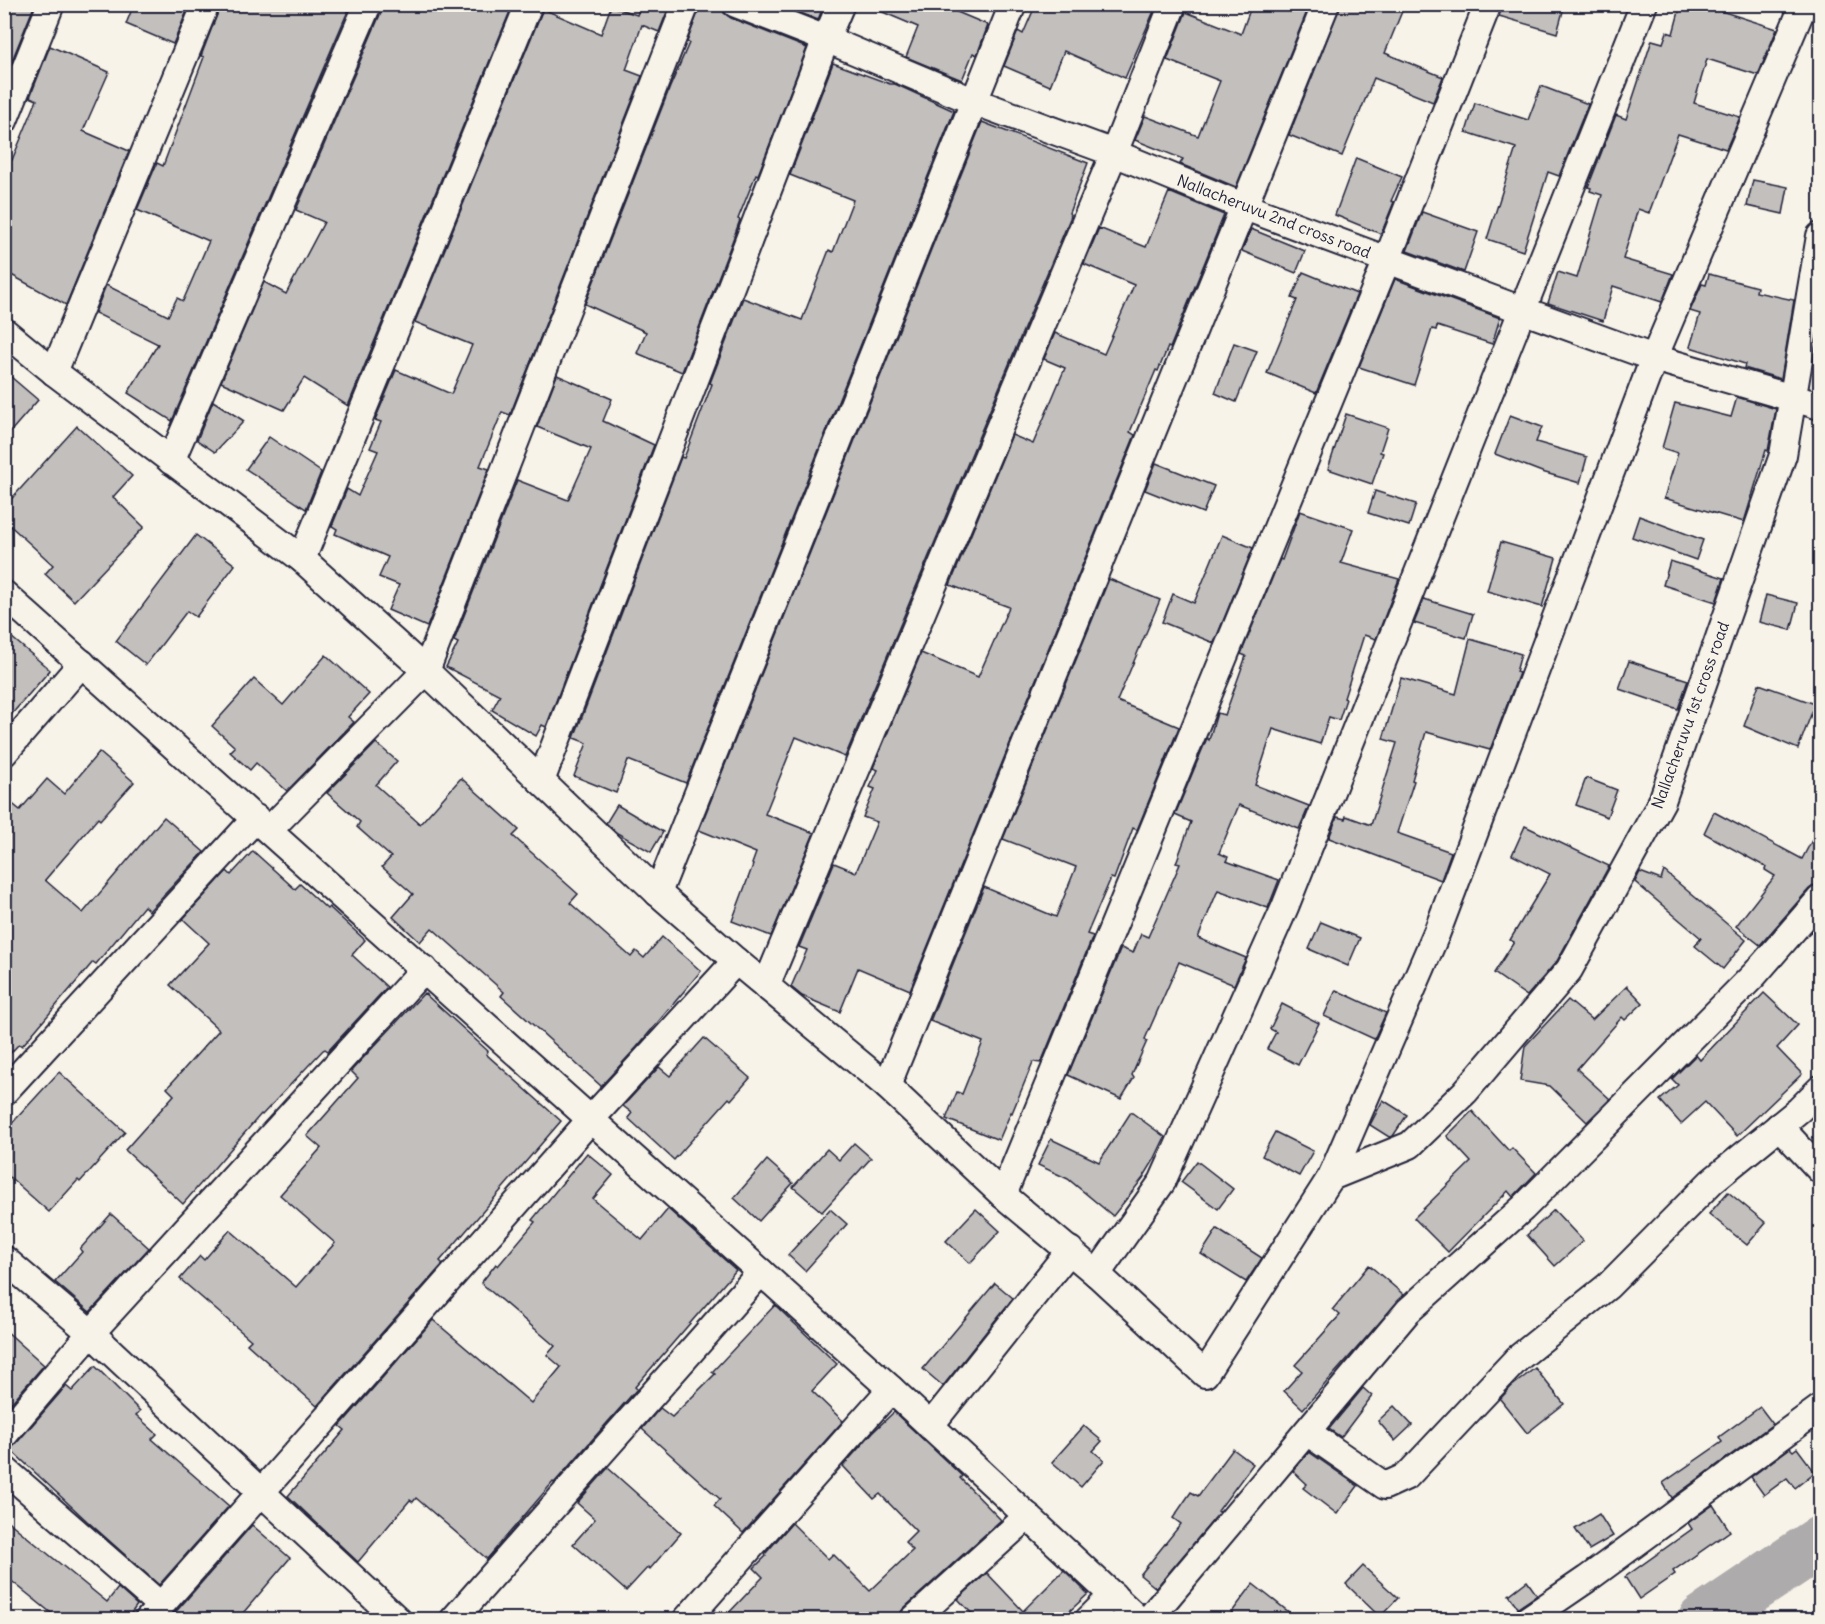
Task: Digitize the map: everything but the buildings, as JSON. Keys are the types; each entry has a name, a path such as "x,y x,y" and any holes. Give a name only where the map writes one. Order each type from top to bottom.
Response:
{"street":[{"path":"4,121 51,4"},
{"path":"54,372 206,4"},
{"path":"171,461 368,4"},
{"path":"302,558 529,4"},
{"path":"4,1092 262,824 426,671 686,4"},
{"name":"Nallacheruvu 2nd cross road","path":"736,4 973,101 1114,153 1245,207 1387,260 1653,358 1821,406"},
{"path":"541,781 841,4"},
{"path":"658,893 1013,4"},
{"path":"766,986 1114,153 1173,4"},
{"path":"887,1086 1326,4"},
{"path":"1003,1195 1387,260 1488,4"},
{"path":"1098,1274 1162,1182 1285,907 1644,4"},
{"path":"4,331 54,372 302,558 426,671 658,893 887,1086 1003,1195 1098,1274 1205,1374 1331,1177 1437,932 1653,358 1804,4"},
{"name":"Nallacheruvu 1st cross road","path":"1331,1177 1410,1145 1465,1092 1569,970 1662,801 1783,455 1821,236"},
{"path":"4,594 891,1389 1131,1613"},
{"path":"4,753 82,663"},
{"path":"1088,1620 1131,1613 1307,1432 1408,1311 1523,1208 1755,974 1821,899"},
{"path":"4,1469 154,1612 591,1119 736,961"},
{"path":"4,1435 91,1333 424,969"},
{"path":"1307,1432 1385,1486 1407,1476 1517,1359 1608,1286 1712,1181 1799,1110 1821,1089"},
{"path":"1779,1126 1821,1170"},
{"path":"930,1426 1070,1250"},
{"path":"4,1259 91,1333 398,1620"},
{"path":"453,1620 760,1272"},
{"path":"686,1620 891,1389"},
{"path":"1527,1620 1597,1572 1821,1408"},
{"path":"913,1620 1028,1516"}],"waterway":[{"path":"1704,1620 1820,1542"}]}
